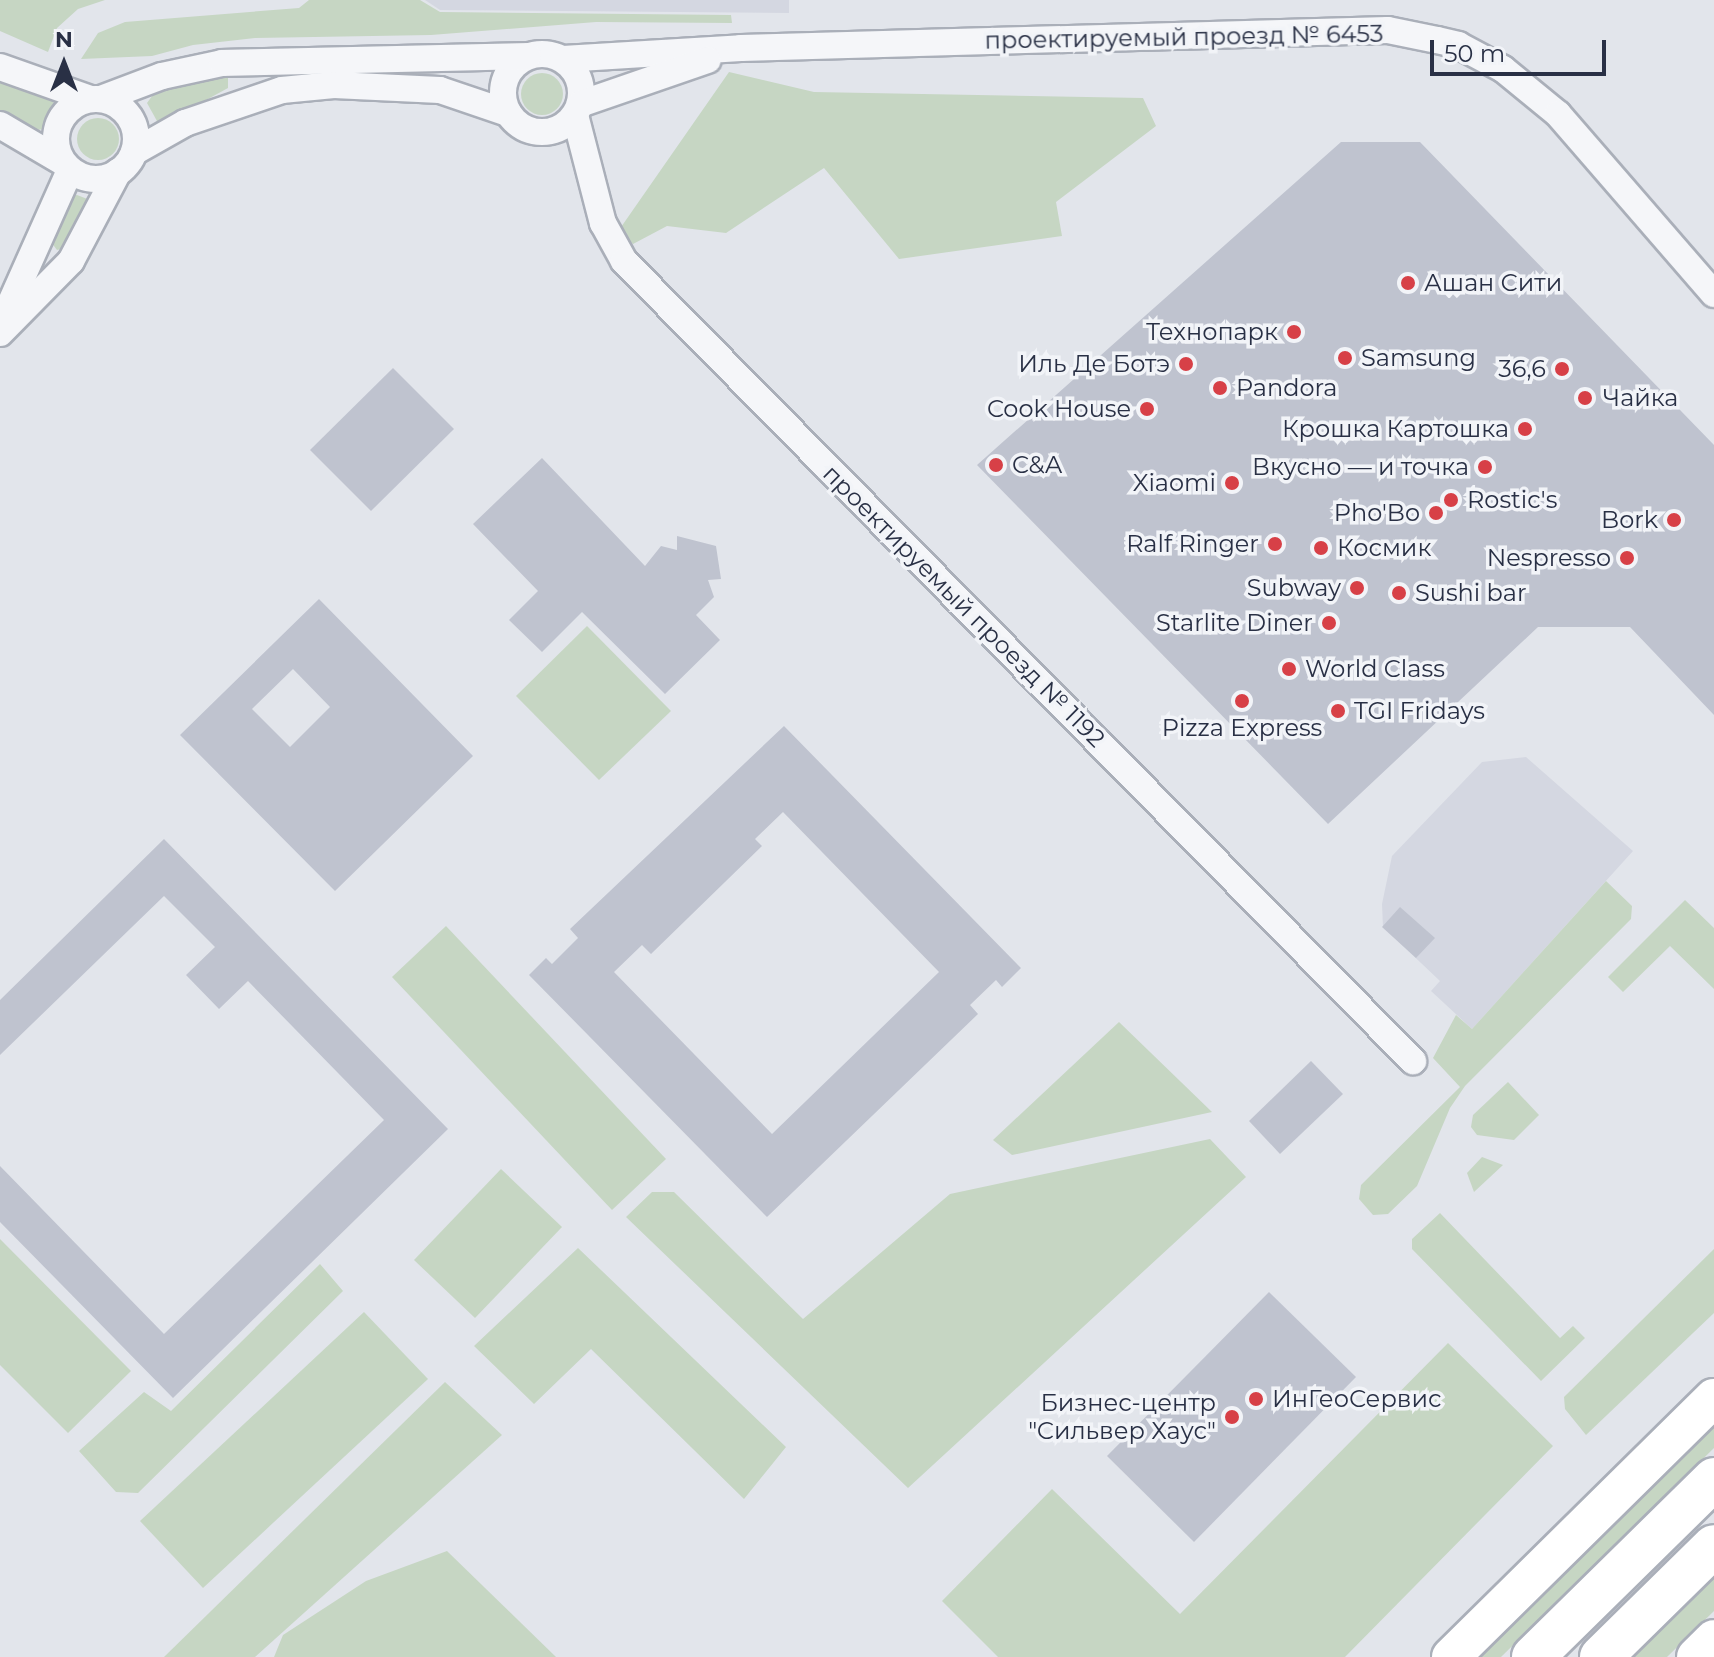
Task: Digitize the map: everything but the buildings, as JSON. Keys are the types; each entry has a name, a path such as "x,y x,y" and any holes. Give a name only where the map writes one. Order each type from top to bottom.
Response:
{"main road":[{"path":"1533,1657 1714,1479"},
{"path":"1601,1657 1714,1546"}],"street":[{"name":"проектируемый проезд № 6453","path":"96,99 162,76 222,63 528,56 563,59 741,48 1388,30 1458,45 1503,69 1558,114 1714,294"},
{"name":"проектируемый проезд № 6453","path":"126,162 220,109 282,90 334,85 440,90 508,113 517,123 541,132 566,125 577,110 741,48"},
{"path":"508,113 503,101 507,74 528,56"},
{"path":"563,59 580,83 577,110"},
{"path":"0,333 71,261 126,162 130,118 96,99 2,69"},
{"path":"66,166 56,148 59,121 67,110 96,99"},
{"name":"проектируемый проезд № 1192","path":"577,110 603,223 624,261 1413,1061"},
{"path":"0,125 66,166 94,179 126,162"},
{"path":"0,325 66,166"},
{"path":"1451,1657 1714,1398"},
{"path":"1696,1657 1714,1639"}],"shaded area":[{"path":"425,0 789,0 789,13 440,10"},
{"path":"1526,757 1633,851 1472,1029 1431,991 1440,981 1383,927 1382,904 1392,856 1482,762"}],"green space":[{"path":"0,0 105,0 78,9 57,28 48,52 0,31"},
{"path":"309,0 420,0 440,12 731,15 732,23 596,22 431,35 255,38 193,45 152,56 81,59 98,33 125,22 299,8"},
{"path":"729,72 814,92 1143,98 1156,126 1056,202 1062,236 899,259 824,168 726,233 667,226 633,244 619,230"},
{"path":"542,73 557,79 563,94 557,109 542,115 527,109 521,94 527,79"},
{"path":"228,75 228,88 164,123 157,121 147,103 155,92"},
{"path":"0,80 55,99 44,129 31,131 0,113"},
{"path":"98,118 113,124 119,139 113,154 98,160 83,154 77,139 83,124"},
{"path":"71,196 90,200 65,248 57,250 51,242"},
{"path":"587,626 671,711 599,780 516,696"},
{"path":"1606,881 1632,906 1631,919 1465,1086 1450,1108 1417,1186 1388,1214 1373,1215 1359,1199 1361,1185 1460,1087 1433,1058 1456,1015 1472,1029"},
{"path":"1685,900 1714,928 1714,989 1670,946 1623,992 1608,977"},
{"path":"446,926 666,1159 612,1210 392,977"},
{"path":"1119,1022 1212,1112 1012,1155 993,1140"},
{"path":"1508,1082 1539,1115 1514,1140 1477,1135 1471,1127 1473,1115"},
{"path":"1210,1139 1246,1177 908,1488 626,1217 652,1192 674,1192 803,1319 950,1194"},
{"path":"1482,1157 1503,1165 1474,1192 1467,1173"},
{"path":"501,1169 562,1227 475,1318 414,1260"},
{"path":"1440,1213 1560,1338 1573,1326 1585,1338 1541,1381 1412,1249 1412,1239"},
{"path":"0,1239 131,1371 68,1433 0,1365"},
{"path":"578,1248 786,1447 744,1499 591,1349 534,1404 474,1346"},
{"path":"1714,1249 1714,1313 1586,1435 1565,1409 1564,1397"},
{"path":"320,1264 343,1291 138,1493 116,1492 79,1451 144,1392 171,1411"},
{"path":"364,1312 428,1379 203,1588 140,1521"},
{"path":"1448,1343 1553,1446 1345,1657 998,1657 942,1601 1052,1489 1180,1614"},
{"path":"445,1382 502,1435 255,1657 164,1657"},
{"path":"1714,1418 1714,1448 1501,1657 1470,1657"},
{"path":"447,1551 556,1657 274,1657 283,1635 366,1581"},
{"path":"1714,1575 1714,1611 1667,1657 1631,1657"}],"place":[{"name":"Ашан Сити","path":"1408,283"},
{"name":"Технопарк","path":"1294,332"},
{"name":"Samsung","path":"1345,358"},
{"name":"Иль Де Ботэ","path":"1186,364"},
{"name":"36,6","path":"1562,369"},
{"name":"Pandora","path":"1220,388"},
{"name":"Чайка","path":"1585,398"},
{"name":"Cook House","path":"1147,409"},
{"name":"Крошка Картошка","path":"1525,429"},
{"name":"C&A","path":"996,465"},
{"name":"Вкусно — и точка","path":"1485,467"},
{"name":"Xiaomi","path":"1232,483"},
{"name":"Rostic's","path":"1451,500"},
{"name":"Pho'Bo","path":"1436,513"},
{"name":"Bork","path":"1674,520"},
{"name":"Ralf Ringer","path":"1275,544"},
{"name":"Космик","path":"1321,548"},
{"name":"Nespresso","path":"1627,558"},
{"name":"Subway","path":"1357,588"},
{"name":"Sushi bar","path":"1399,593"},
{"name":"Starlite Diner","path":"1329,623"},
{"name":"World Class","path":"1289,669"},
{"name":"Pizza Express","path":"1242,701"},
{"name":"TGI Fridays","path":"1338,711"},
{"name":"ИнГеоСервис","path":"1256,1399"},
{"name":"Бизнес-центр \"Сильвер Хаус\"","path":"1232,1417"}]}
